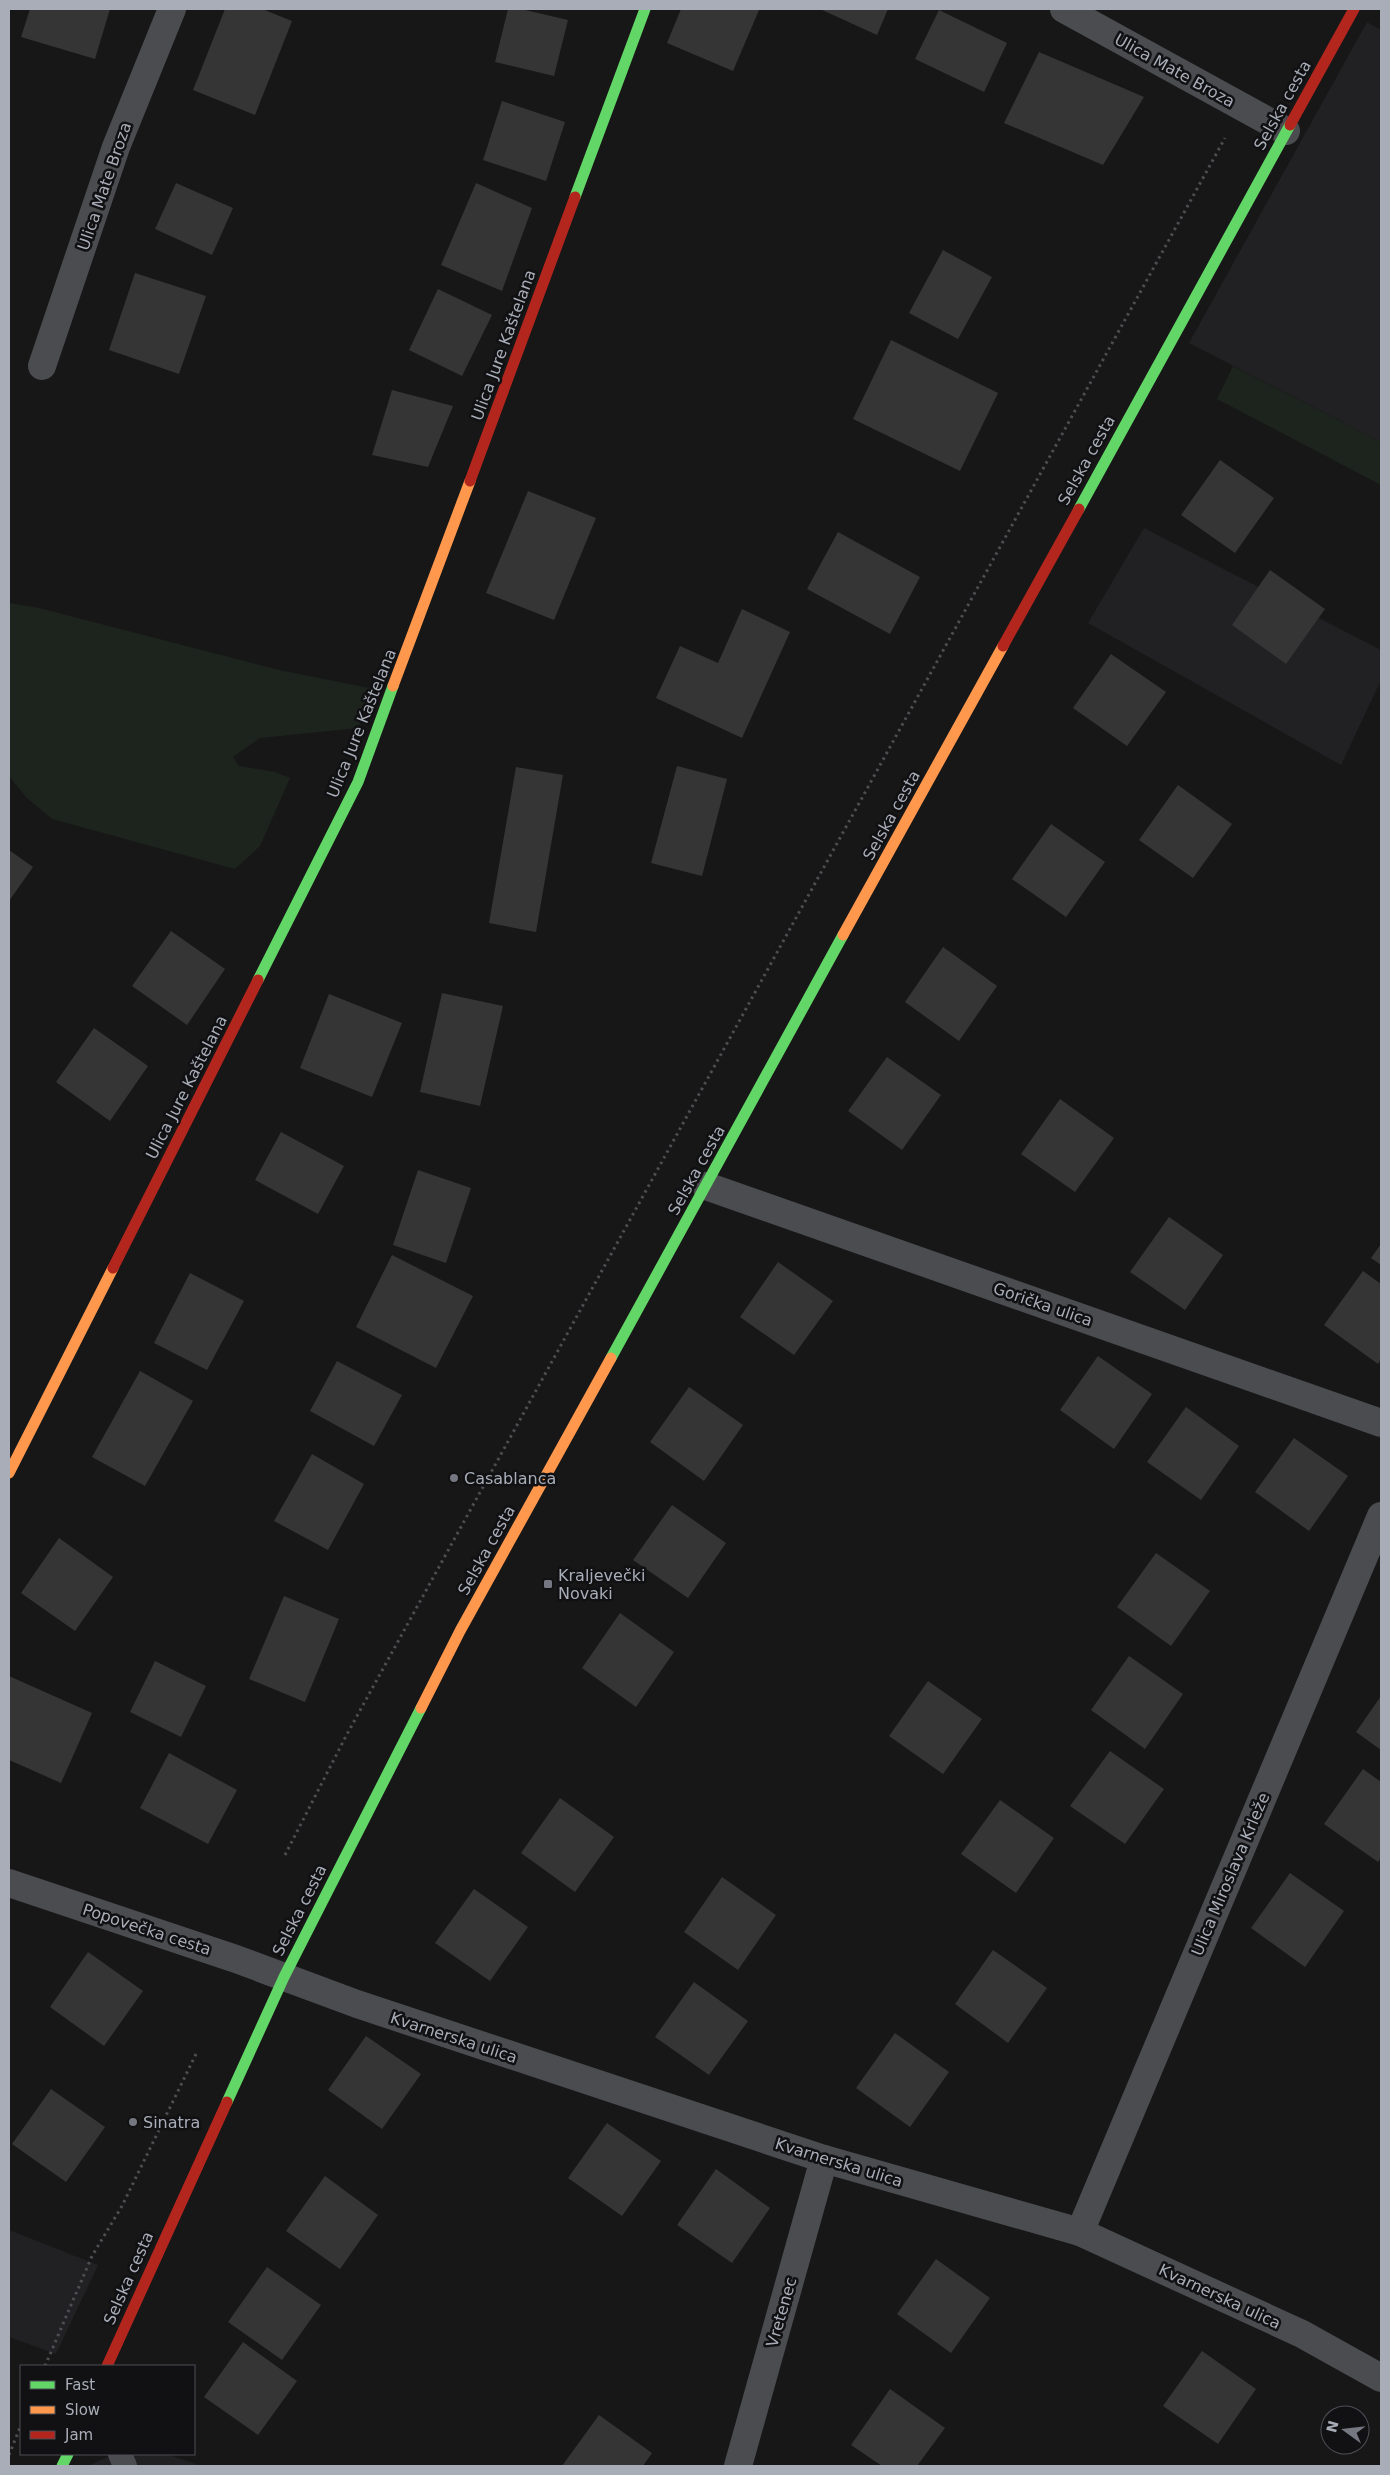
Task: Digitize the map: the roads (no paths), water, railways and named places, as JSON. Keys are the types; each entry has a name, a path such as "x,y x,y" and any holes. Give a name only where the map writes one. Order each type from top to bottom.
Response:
{"main road":[{"name":"Ulica Jure Kaštelana","path":"9,1473 358,782 645,9"},
{"name":"Selska cesta","path":"107,2365 284,1977 460,1631 1354,9"}],"street":[{"name":"Ulica Mate Broza","path":"42,366 116,147 172,9"},
{"name":"Ulica Mate Broza","path":"1064,9 1286,131"},
{"name":"Gorička ulica","path":"706,1186 1381,1423"},
{"name":"Ulica Miroslava Krleže","path":"1080,2232 1381,1516"},
{"name":"Popovečka cesta","path":"9,1883 236,1959 284,1977"},
{"name":"Kvarnerska ulica","path":"284,1977 357,2004 824,2159 1080,2232 1302,2334 1381,2378"},
{"name":"Vretenec","path":"738,2466 824,2159"}],"place":[{"name":"Casablanca","path":"454,1478"},
{"name":"Kraljevečki Novaki","path":"548,1584"},
{"name":"Sinatra","path":"133,2122"}]}
